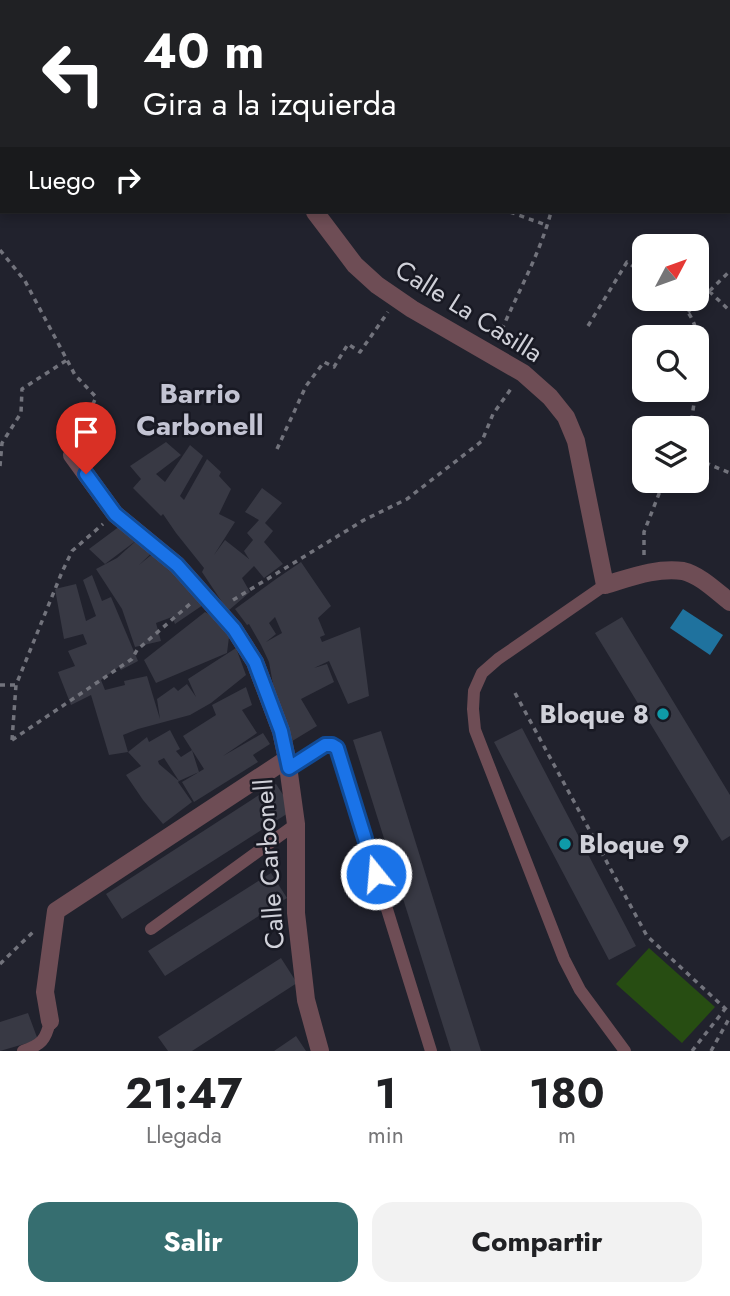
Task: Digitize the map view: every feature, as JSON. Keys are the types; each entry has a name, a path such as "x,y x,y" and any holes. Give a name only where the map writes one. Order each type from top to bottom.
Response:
{"street":[{"name":"Calle La Casilla","path":"317,214 355,265 377,285 412,309 523,373 550,397 566,417 576,441 605,585"},
{"name":"Calle Carbonell","path":"72,454 115,514 177,565 234,629 255,662 281,731 288,763 296,824 296,913 306,1000 320,1051"},
{"path":"605,585 644,574 685,572 730,601"},
{"path":"50,1021 45,992 55,911 288,763"}],"lane":[{"path":"605,585 482,673 474,691 473,709 475,730 487,764 564,959 580,990 625,1051"},
{"path":"288,763 325,745 337,748 431,1051"},
{"path":"151,929 296,824"},
{"path":"23,1051 37,1046 47,1035 50,1021"}],"path":[{"path":"516,214 546,225"},
{"path":"491,354 510,308 531,268 550,214"},
{"path":"0,250 25,281 75,375 96,397 72,454"},
{"path":"588,326 627,262 632,266"},
{"path":"730,271 709,291 730,311"},
{"path":"276,449 306,387 324,362 334,368 348,344 360,352 397,299"},
{"path":"688,312 694,325"},
{"path":"0,466 2,443 21,413 22,389 67,360"},
{"path":"216,610 364,520 408,499 482,441 493,414 523,373"},
{"path":"709,464 730,473"},
{"path":"644,574 644,532 659,493"},
{"path":"115,514 72,551 62,572 16,685 12,740 132,659 137,650 202,593"},
{"path":"0,685 16,685"},
{"path":"515,693 647,936 730,1015 711,1051"},
{"path":"0,964 55,911"},
{"path":"692,1051 725,1009"}],"green space":[{"path":"649,948 715,1007 682,1043 616,984"}],"water":[{"path":"683,609 723,635 710,655 670,628"}],"building":[{"path":"166,442 181,455 156,474 165,482 190,445 203,456 180,496 184,500 207,459 221,472 219,476 231,489 219,514 235,522 214,555 225,540 249,559 244,551 253,540 247,533 259,520 245,512 262,488 282,503 265,523 273,531 264,542 283,564 264,578 254,566 242,578 250,592 228,611 202,572 204,568 163,514 161,516 133,488 141,479 130,466"},
{"path":"124,523 156,549 139,565 156,551 203,605 175,624 172,617 156,623 161,641 135,647 122,609 96,569 117,558 137,540 105,564 89,549"},
{"path":"301,562 331,606 318,618 325,635 320,637 322,642 360,627 369,696 348,704 329,661 314,668 327,664 334,682 301,699 317,726 284,746 269,662 249,624 247,625 235,609","holes":["275,617 282,633 266,642 276,634 269,623"]},
{"path":"92,575 102,601 111,597 138,661 121,670 119,667 101,680 105,690 125,685 124,681 147,676 160,719 157,699 174,687 178,691 187,684 196,697 188,679 236,648 246,675 211,703 190,715 123,735 128,752 109,755 91,695 71,705 58,672 75,666 68,651 87,644 83,634 64,639 55,589 76,584 86,621 96,616 83,580"},
{"path":"205,612 219,619 229,637 227,653 156,683 144,660"},
{"name":"Bloque 8","path":"622,617 730,795 730,836 722,841 595,633"},
{"path":"246,687 252,705 242,710 257,733 223,756 263,733 270,744 253,755 258,762 194,802 182,782 204,769 183,736 216,715 212,705"},
{"name":"Bloque 9","path":"522,728 636,946 609,960 494,742"},
{"path":"170,730 180,749 176,751 181,757 192,750 199,772 178,782 192,802 163,824 126,775 141,766 128,752 147,737 149,742","holes":["164,758 179,781 158,761"]},
{"path":"381,731 481,1051 451,1051 353,740"},
{"path":"276,784 293,810 122,919 106,894"},
{"path":"271,873 287,898 165,976 148,951"},
{"path":"281,958 297,983 192,1051 168,1051 158,1037"},
{"path":"28,1013 38,1040 0,1051 0,1022"},
{"path":"296,1036 306,1051 274,1051"}],"place":[{"name":"Bloque 8","path":"663,714"},
{"name":"Bloque 9","path":"565,844"}],"district":[{"name":"Barrio Carbonell","path":"200,409"}],"route":[{"path":"86,474 115,514 177,565 234,629 255,662 270,699 281,731 289,768 325,745 337,748 376,874"}]}
